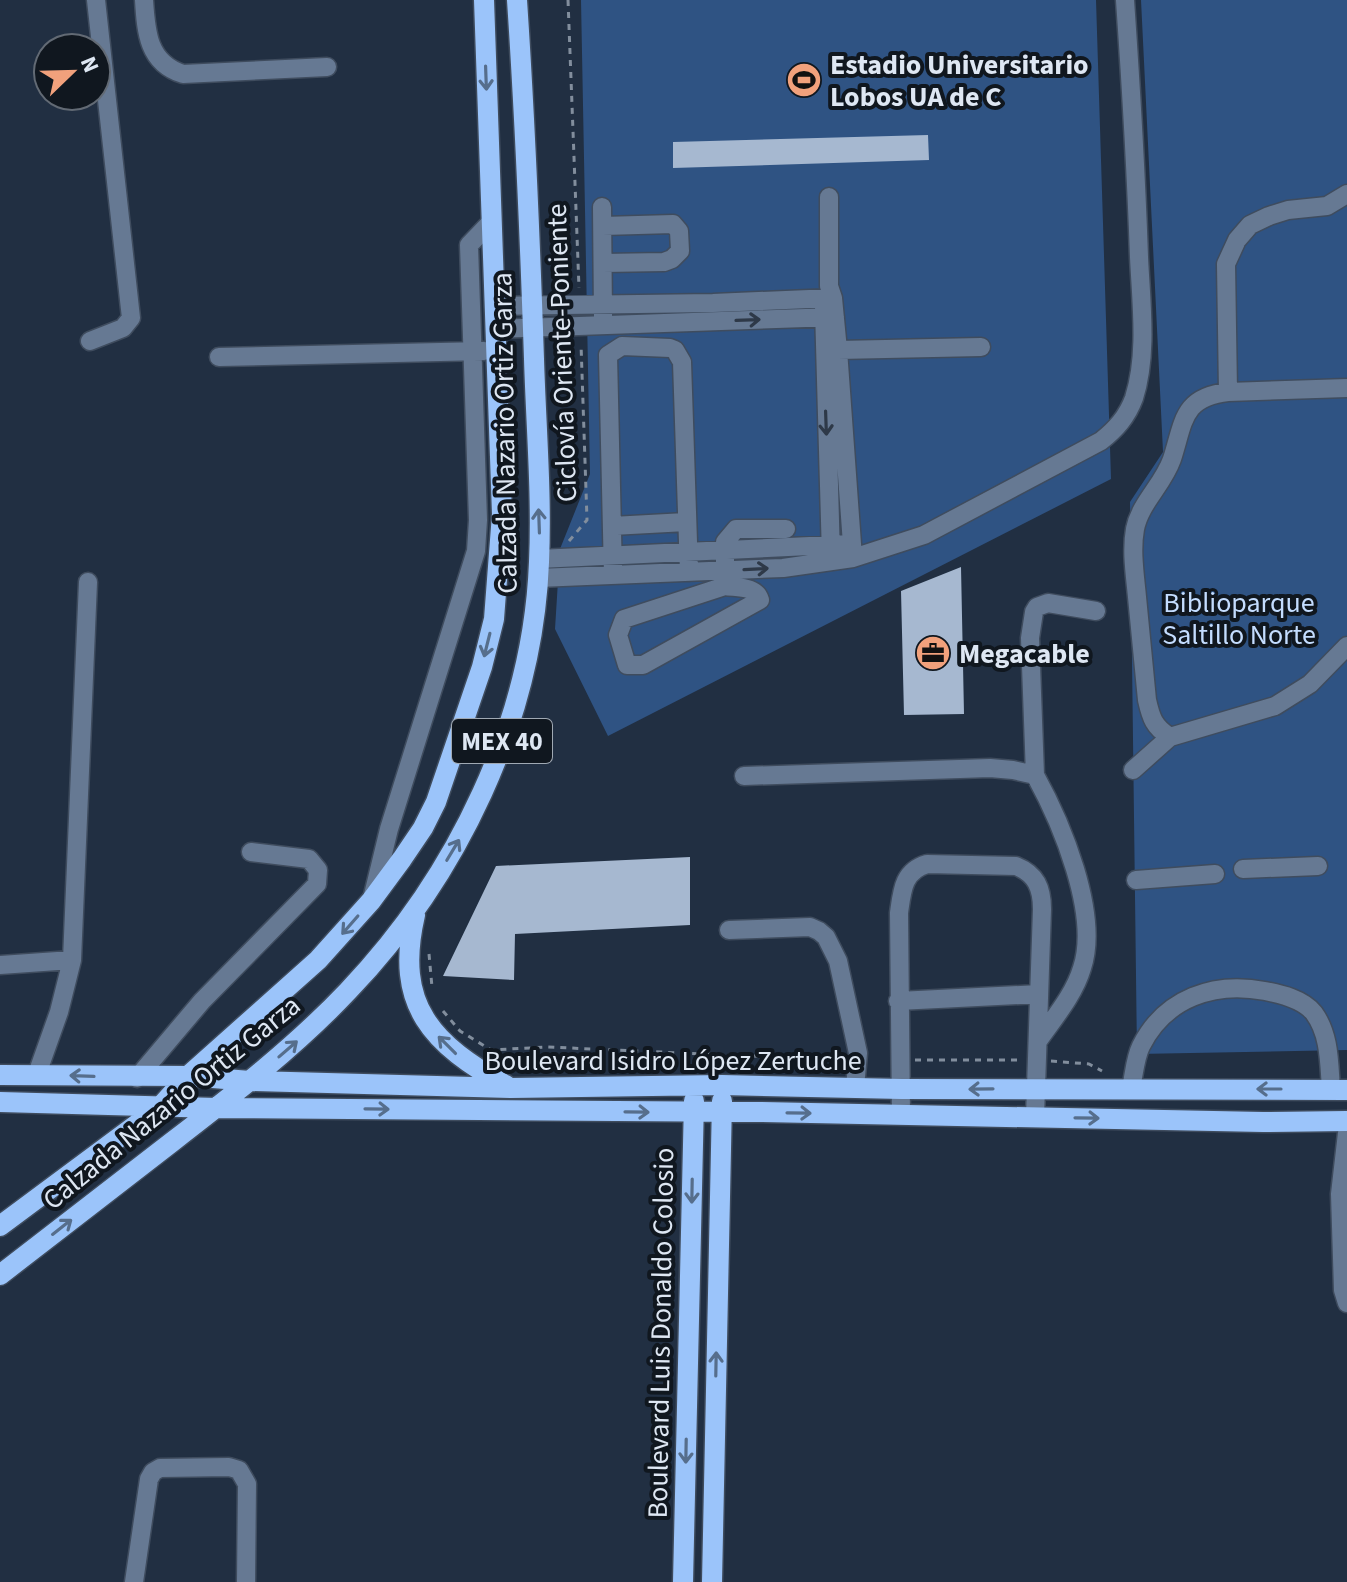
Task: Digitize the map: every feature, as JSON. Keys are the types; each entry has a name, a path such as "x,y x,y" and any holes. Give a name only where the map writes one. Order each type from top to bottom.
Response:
{"main road":[{"name":"Calzada Nazario Ortiz Garza","path":"0,1226 160,1107 188,1076 318,960 371,901 423,828 436,802 487,648 498,583 502,514 484,0"},
{"name":"Calzada Nazario Ortiz Garza","path":"0,1275 217,1108 295,1043 349,990 398,934 460,839 486,785 524,670 544,565 526,136 517,0"},
{"path":"417,905 409,938 408,959 409,980 416,1001 433,1030 449,1049 511,1088"},
{"name":"Boulevard Isidro López Zertuche","path":"0,1075 188,1076 250,1081 511,1088 722,1085 902,1089 1339,1090"},
{"name":"Boulevard Luis Donaldo Colosio","path":"683,1582 695,1085"},
{"name":"Boulevard Luis Donaldo Colosio","path":"712,1582 722,1085"},
{"name":"Boulevard Isidro López Zertuche","path":"0,1102 217,1108 1347,1121"}],"street":[{"path":"90,341 123,328 131,318 96,0"},
{"path":"144,0 146,29 152,50 158,60 172,71 183,74 327,67"},
{"path":"688,563 724,579 757,593 760,600 643,665 627,665 618,635 621,622 630,616 724,579 924,535 1101,441 1122,421 1130,407 1139,370 1142,317 1125,0"},
{"path":"1228,392 1226,264 1237,240 1250,225 1269,216 1288,210 1327,206 1347,194"},
{"path":"829,197 831,555"},
{"path":"602,207 602,324"},
{"path":"371,901 389,829 476,551 478,520 469,245 491,222"},
{"path":"603,226 673,224 679,231 680,251 664,262 603,263"},
{"path":"829,303 838,350 852,551"},
{"path":"495,329 642,324 713,312 829,303"},
{"path":"494,306 641,304 713,312"},
{"path":"641,304 644,345"},
{"path":"612,566 608,355 619,346 644,345 675,350 682,362 688,563"},
{"path":"838,350 981,347"},
{"path":"219,357 495,350"},
{"path":"1170,737 1158,730 1147,700 1134,558 1135,529 1142,509 1167,471 1189,409 1210,394 1347,388"},
{"path":"612,526 686,522"},
{"path":"724,579 723,552 728,536 736,529 786,529"},
{"path":"544,565 688,563 723,552 831,555"},
{"path":"657,565 667,604"},
{"path":"37,1074 59,1012 72,960 88,582"},
{"path":"1037,1051 1073,989 1083,966 1086,945 1075,866 1060,822 1035,775 1030,638 1037,607 1048,603 1096,611"},
{"path":"1133,770 1170,737 1275,706 1310,684 1347,646"},
{"path":"744,776 990,768 1035,775"},
{"path":"137,1078 202,1001 317,884 318,870 309,859 251,852"},
{"path":"901,1115 899,913 903,886 915,867 927,864 1016,866 1027,870 1042,893 1035,1117"},
{"path":"1243,869 1318,866"},
{"path":"1136,880 1215,874"},
{"path":"729,930 810,927 826,937 838,961 858,1053 855,1088"},
{"path":"0,965 72,960"},
{"path":"1131,1088 1140,1047 1155,1026 1181,1000 1219,989 1248,988 1287,996 1312,1010 1326,1034 1339,1090"},
{"path":"898,1001 1039,994"},
{"path":"1347,1133 1343,1290 1347,1303"},
{"path":"134,1582 149,1479 153,1472 160,1468 229,1467 239,1470 247,1484 246,1582"}],"path":[{"name":"Ciclovía Oriente-Poniente","path":"568,0 579,304"},
{"name":"Ciclovía Oriente-Poniente","path":"544,565 587,520 580,325"},
{"path":"428,945 433,999"},
{"path":"442,1010 460,1031 491,1050 547,1047 857,1061"},
{"path":"901,1060 1037,1051 1089,1064 1131,1088"}],"green space":[{"path":"581,0 1096,0 1111,479 608,736 555,629 560,549 590,474"},
{"name":"Biblioparque Saltillo Norte","path":"1141,0 1347,0 1347,1050 1137,1054 1130,502 1163,452"}],"building":[{"path":"928,135 929,160 673,168 673,142"},
{"name":"Megacable","path":"961,567 964,714 904,715 901,591"},
{"path":"690,857 690,925 515,934 514,980 443,976 496,866"}],"place":[{"name":"Estadio Universitario Lobos UA de C","path":"804,80"},
{"name":"Megacable","path":"933,653"}]}
